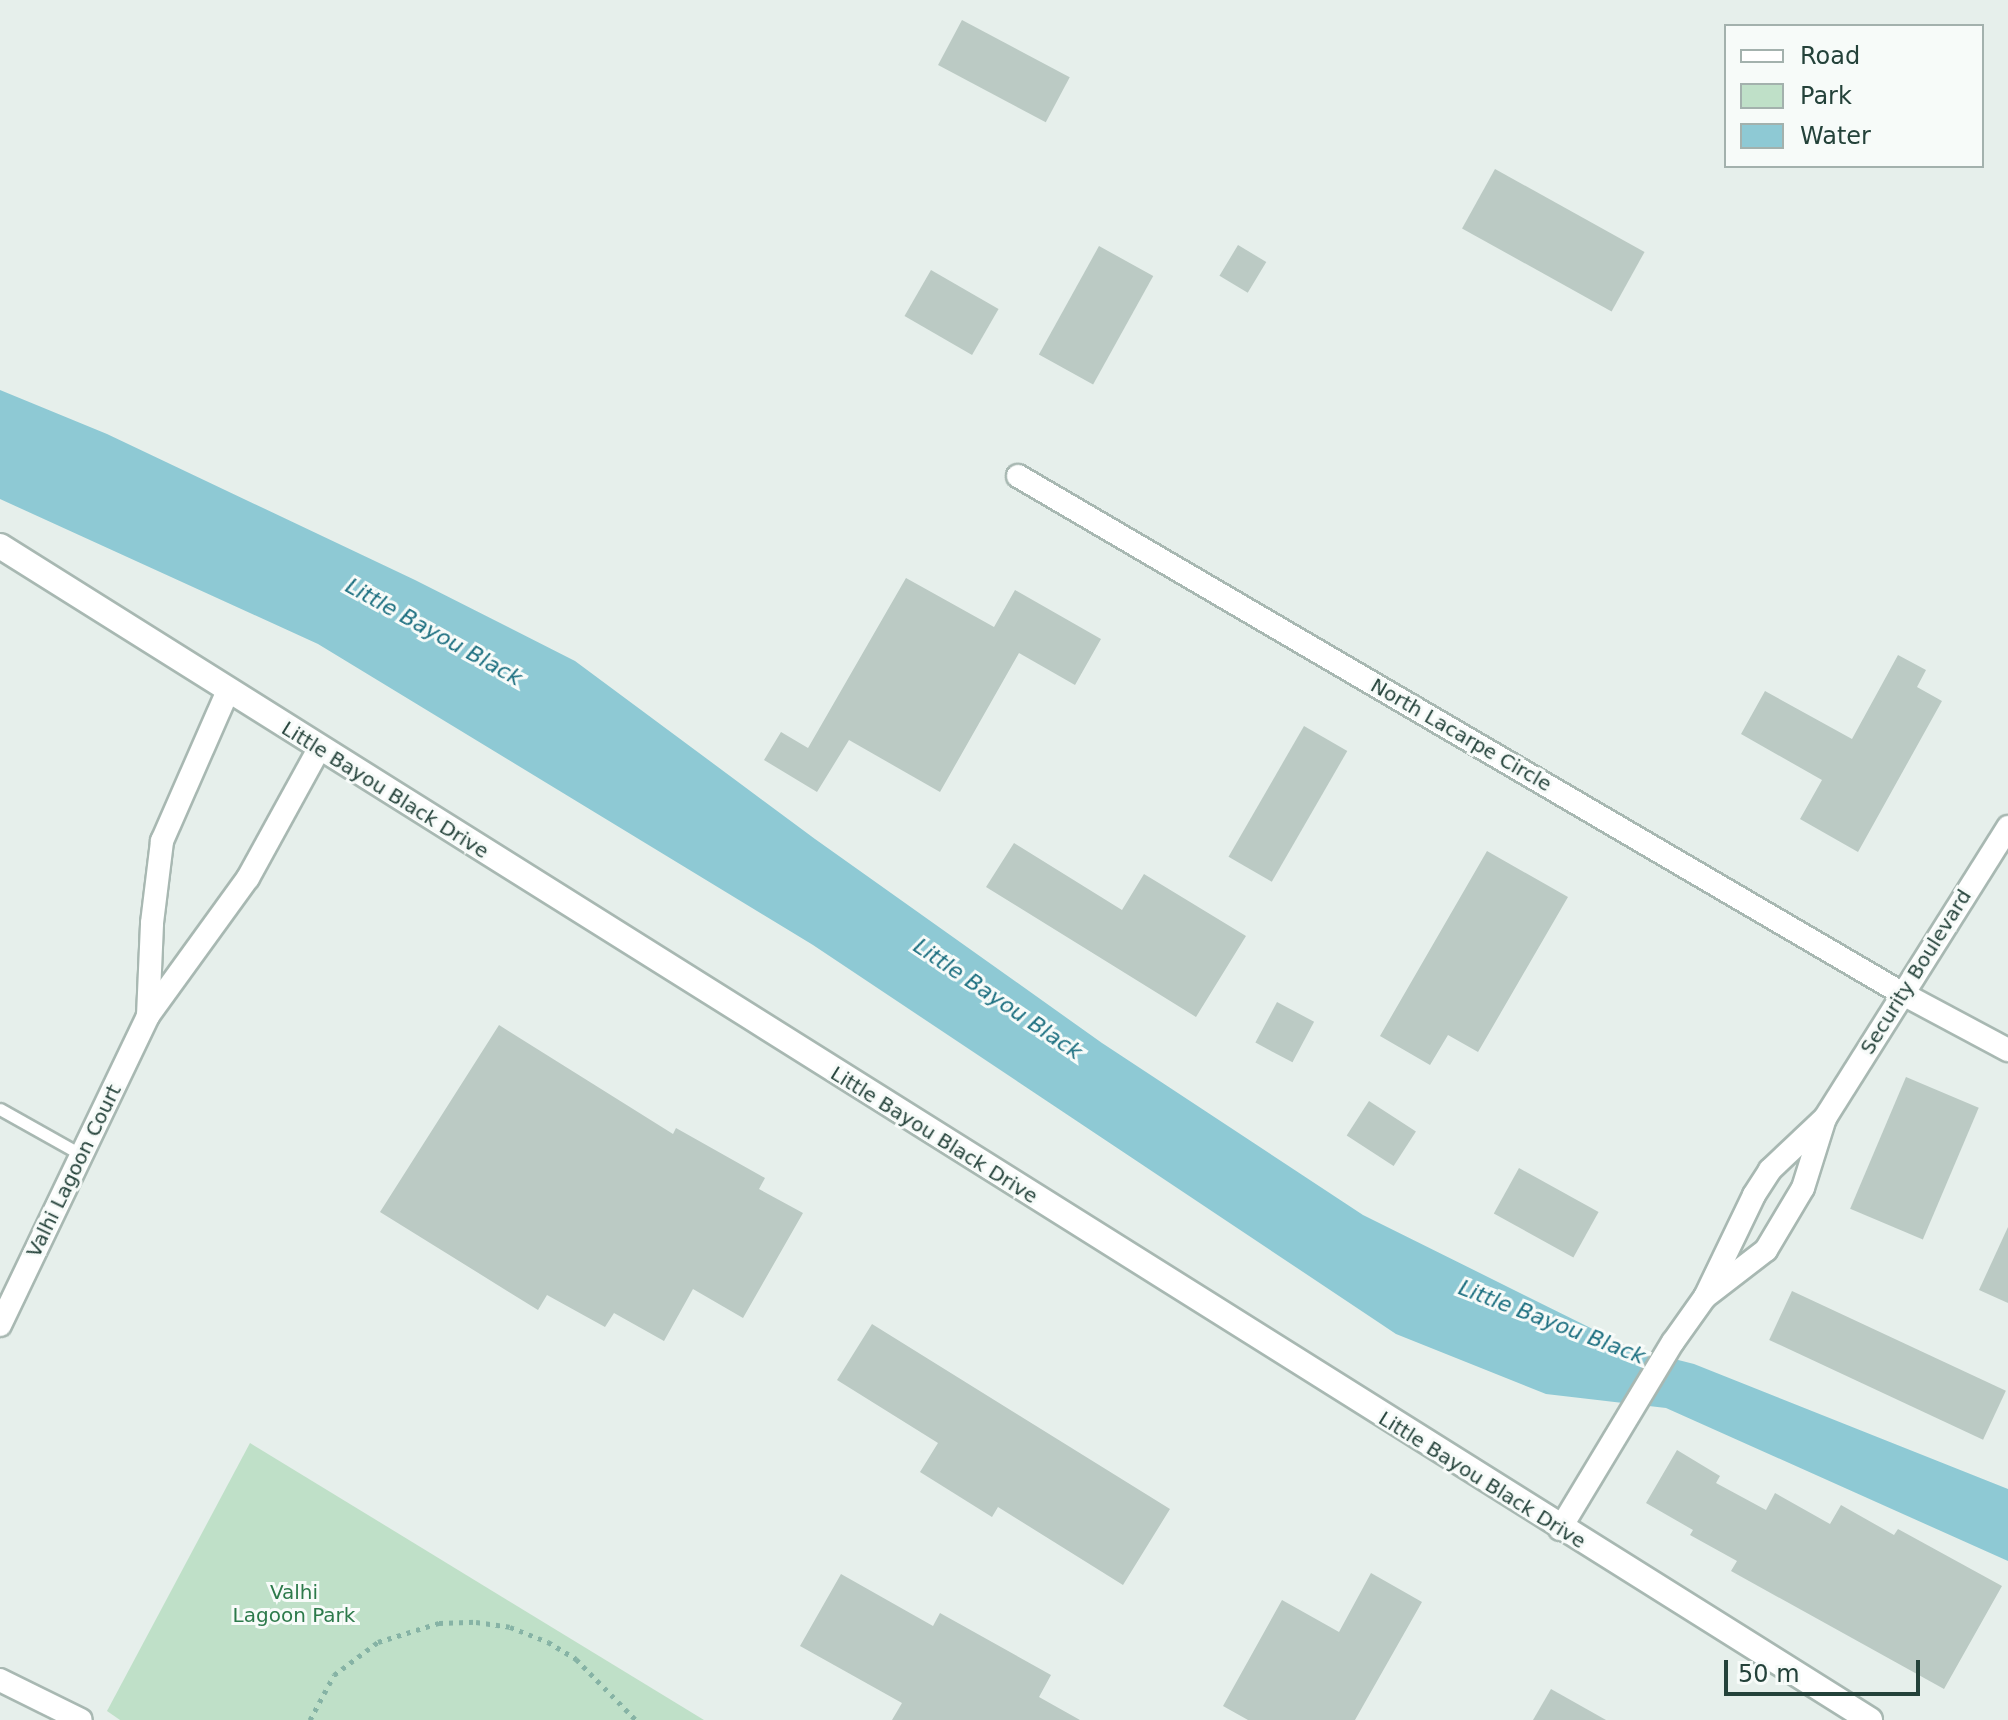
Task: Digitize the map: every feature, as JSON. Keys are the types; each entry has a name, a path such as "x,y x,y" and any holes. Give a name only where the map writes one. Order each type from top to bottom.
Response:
{"main road":[{"name":"Little Bayou Black Drive","path":"0,546 1560,1529 1870,1720"}],"street":[{"name":"North Lacarpe Circle","path":"1018,476 1903,994 2008,1050"},
{"name":"Valhi Lagoon Court","path":"148,1016 152,923 162,841 228,691"},
{"name":"Valhi Lagoon Court","path":"0,1325 148,1016 248,878 319,749"},
{"name":"Security Boulevard","path":"1560,1529 1673,1342 1705,1297 1754,1195 1770,1170 1825,1118 2008,827"},
{"name":"Security Boulevard","path":"1705,1297 1766,1250 1803,1188 1825,1118"},
{"path":"0,1680 81,1720"}],"lane":[{"path":"0,1109 82,1155"}],"path":[{"path":"310,1720 334,1675 378,1642 439,1623 476,1622 510,1627 567,1653 636,1720"}],"green space":[{"name":"Valhi Lagoon Park","path":"250,1443 704,1720 120,1720 107,1711"}],"water":[{"name":"Little Bayou Black","path":"0,390 107,434 415,580 575,661 815,839 1102,1043 1363,1215 1631,1348 1694,1364 2008,1489 2008,1561 1666,1408 1546,1394 1396,1334 813,945 318,644 0,499"}],"building":[{"path":"962,20 1070,77 1046,122 938,65"},
{"path":"1495,169 1645,252 1612,311 1462,228"},
{"path":"1238,245 1266,262 1248,293 1219,276"},
{"path":"1099,246 1153,276 1093,385 1039,354"},
{"path":"931,270 999,309 972,355 904,316"},
{"path":"906,578 994,627 1015,590 1101,639 1075,685 1019,653 940,792 849,740 817,792 764,760 781,732 808,748"},
{"path":"1898,655 1926,670 1917,687 1942,701 1858,852 1800,819 1822,780 1741,734 1765,691 1852,739"},
{"path":"1304,726 1347,751 1272,882 1228,857"},
{"path":"1014,843 1122,910 1144,874 1246,936 1196,1017 986,887"},
{"path":"1487,851 1568,897 1478,1052 1448,1035 1430,1065 1380,1036"},
{"path":"1277,1002 1314,1022 1292,1062 1255,1043"},
{"path":"499,1025 673,1134 676,1128 765,1178 759,1189 803,1213 743,1318 693,1289 664,1341 614,1313 605,1327 547,1295 538,1310 380,1212"},
{"path":"1906,1077 1979,1108 1923,1239 1850,1209"},
{"path":"1369,1101 1416,1131 1394,1166 1347,1135"},
{"path":"1519,1168 1599,1212 1573,1258 1494,1213"},
{"path":"2008,1227 2008,1303 1979,1290"},
{"path":"1792,1291 2006,1391 1983,1440 1769,1340"},
{"path":"872,1324 1170,1509 1123,1585 998,1507 992,1517 920,1472 938,1443 837,1380"},
{"path":"1677,1450 1720,1476 1716,1483 1766,1510 1775,1493 1830,1524 1841,1505 1894,1535 1898,1529 2002,1586 1944,1689 1731,1571 1737,1561 1690,1535 1693,1530 1646,1503"},
{"path":"1371,1573 1422,1602 1355,1720 1248,1720 1223,1706 1282,1600 1339,1632"},
{"path":"841,1574 933,1626 940,1613 1051,1675 1039,1697 1080,1720 892,1720 902,1703 800,1646"},
{"path":"1551,1689 1606,1720 1533,1720"}]}
